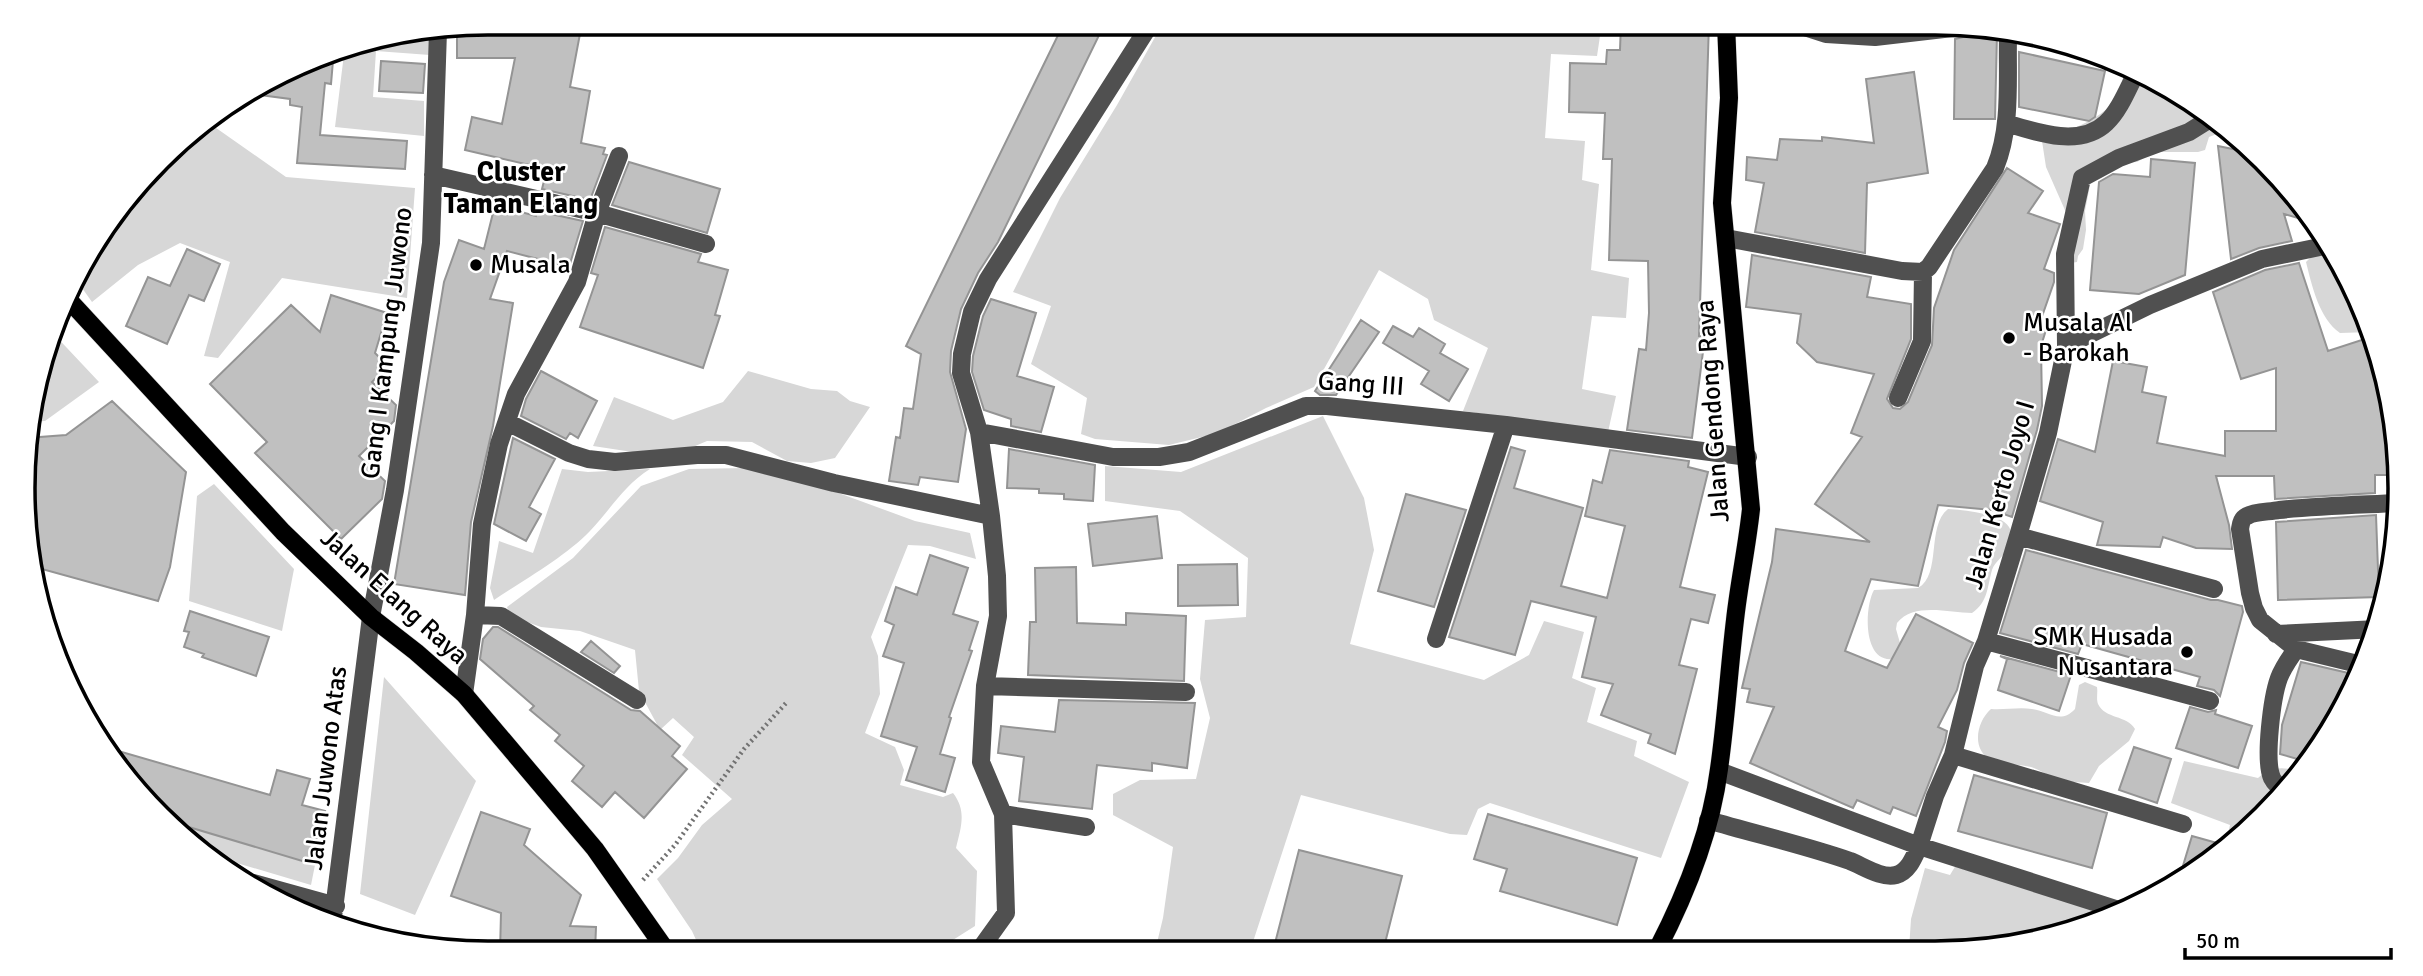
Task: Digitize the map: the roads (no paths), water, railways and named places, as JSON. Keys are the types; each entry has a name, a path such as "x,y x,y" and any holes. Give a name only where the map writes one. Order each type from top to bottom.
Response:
{"main road":[{"name":"Jalan Gendong Raya","path":"1662,941 1682,901 1708,820 1719,771 1736,616 1752,509 1722,203 1729,98 1726,35"},
{"name":"Jalan Elang Raya","path":"73,306 283,532 370,617 464,694 587,839 660,941"}],"street":[{"path":"986,941 1006,913 1003,814 981,762 985,686 998,616 997,576 979,432 961,373 962,354 972,312 988,279 1143,35"},
{"path":"1842,35 1892,35"},
{"name":"Gang I Kampung Juwono","path":"370,617 395,490 432,243 439,38"},
{"path":"1726,238 1902,271 1923,272 1929,267 2000,156 2006,123 2008,41"},
{"path":"2006,123 2034,132 2063,135 2081,136 2095,132 2107,122 2132,80"},
{"name":"Jalan Kerto Joyo I","path":"1708,820 1848,860 1885,875 1896,875 1911,864 1952,755 1975,666 1986,640 2048,433 2066,346 2065,254 2082,178 2119,158 2189,132 2203,123"},
{"path":"464,694 475,615 482,524 499,444 516,394 578,282 597,214 619,156"},
{"path":"433,175 597,214 706,244"},
{"path":"2066,346 2150,305 2262,259 2318,247"},
{"path":"1898,398 1922,341 1923,272"},
{"name":"Gang III","path":"979,432 1134,458 1189,452 1306,406 1363,409 1506,425 1748,457"},
{"path":"506,422 569,453 588,459 615,462 726,455 834,483 991,516"},
{"path":"1436,639 1506,425"},
{"path":"2353,663 2296,649 2260,620 2254,608 2240,530 2241,521 2245,516 2332,505 2387,503"},
{"path":"2018,536 2214,589"},
{"path":"475,615 501,616 637,700"},
{"name":"Jalan Juwono Atas","path":"334,914 370,617"},
{"path":"2276,634 2365,630"},
{"path":"1986,640 2210,701"},
{"path":"2277,785 2272,778 2270,768 2271,710 2279,679 2296,649"},
{"path":"985,686 1186,692"},
{"path":"1952,755 2183,824"},
{"path":"1719,771 1919,846 2109,907"},
{"path":"1003,814 1086,827"},
{"path":"283,891 336,906"}],"place":[{"name":"Musala","path":"476,265"},
{"name":"Musala Al - Barokah","path":"2009,338"},
{"name":"SMK Husada Nusantara","path":"2187,652"}],"district":[{"name":"Cluster Taman Elang","path":"521,188"}]}
